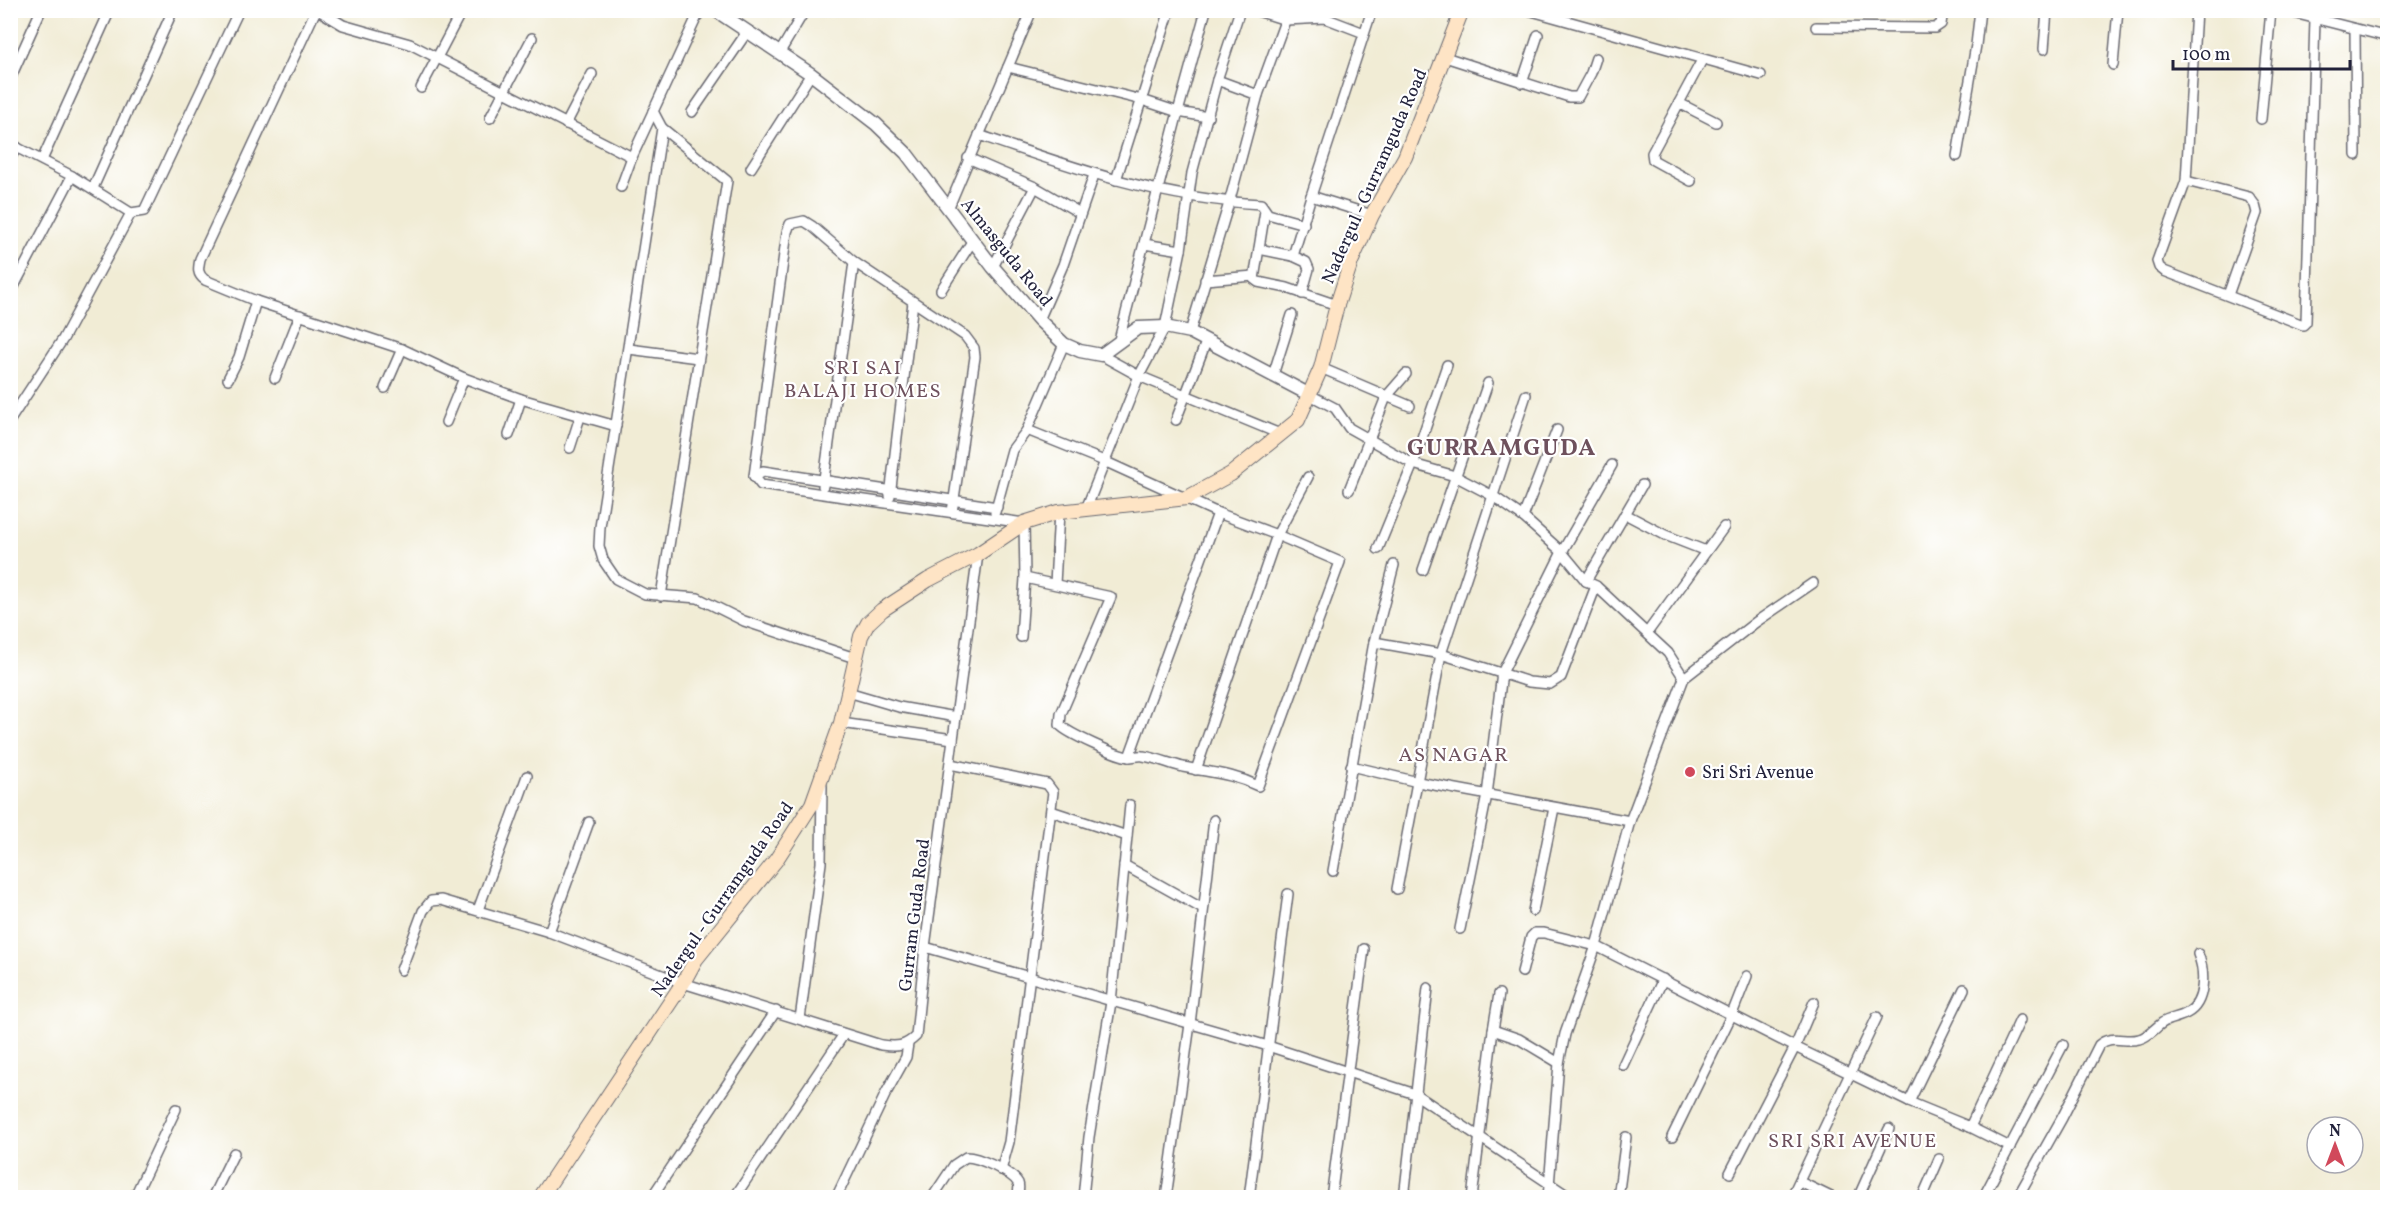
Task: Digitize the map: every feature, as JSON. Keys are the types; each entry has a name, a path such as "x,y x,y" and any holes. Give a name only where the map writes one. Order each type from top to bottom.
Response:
{"main road":[{"name":"Nadergul - Gurramguda Road","path":"540,1197 683,983 696,959 776,860 812,804 841,723 855,658 861,636 868,623 882,610 928,580 978,554 1024,523 1059,512 1187,498 1231,474 1298,420 1321,368 1351,262 1372,215 1405,157 1462,10"}],"street":[{"path":"10,78 41,10"},
{"path":"42,160 110,10"},
{"path":"93,188 173,10"},
{"path":"10,158 14,146 93,188 131,213 144,211 239,10"},
{"path":"615,426 521,399 464,378 402,349 256,301 205,280 199,275 198,268 317,10 344,25 410,44 632,157"},
{"path":"421,88 462,10"},
{"path":"621,187 632,157 700,10"},
{"name":"Almasguda Road","path":"715,10 732,16 747,32 811,74 876,124 899,146 993,267 1039,320 1064,344 1080,351 1101,355"},
{"path":"780,52 806,10"},
{"path":"948,208 1032,10"},
{"path":"1116,180 1170,10"},
{"path":"1119,340 1206,10"},
{"path":"1086,509 1139,376 1165,327 1181,250 1192,173 1217,80 1240,10"},
{"path":"1254,10 1325,18 1364,33"},
{"path":"1293,256 1372,10"},
{"path":"1528,10 1761,75"},
{"path":"1816,27 1935,28 1941,24 1943,10"},
{"path":"1957,156 1977,45 1980,10"},
{"path":"2044,49 2047,10"},
{"path":"2113,65 2118,10"},
{"path":"2196,10 2186,181 2157,261 2159,267 2163,271 2303,325 2306,322 2315,19"},
{"path":"2261,119 2271,10"},
{"path":"2282,10 2388,37"},
{"path":"1190,332 1229,203 1258,95 1287,15"},
{"path":"2355,29 2356,155"},
{"path":"692,112 747,32"},
{"path":"1522,83 1538,35"},
{"path":"490,118 532,38"},
{"path":"1445,57 1559,95 1578,97 1592,73 1596,58"},
{"path":"1691,181 1653,160 1652,153 1702,60"},
{"path":"1008,67 1142,100 1178,112 1208,117"},
{"path":"566,124 591,74"},
{"path":"751,168 811,74"},
{"path":"1217,80 1258,95"},
{"path":"1680,103 1716,122"},
{"path":"653,111 662,128 727,181 661,596"},
{"path":"662,128 598,546 603,560 615,579 645,594 698,598 744,621 855,658"},
{"path":"979,135 1094,175 1189,198 1261,204 1265,211 1254,276 1258,282 1337,305"},
{"path":"968,158 1035,187 1080,213"},
{"path":"1039,320 1063,265 1094,175"},
{"path":"10,294 72,176"},
{"path":"2186,181 2249,197 2255,205 2257,213 2228,295"},
{"path":"993,267 1035,187"},
{"path":"1311,196 1372,215"},
{"path":"1265,211 1304,224"},
{"path":"10,420 63,339 131,213"},
{"path":"952,512 975,357 974,348 965,336 854,262 812,226 804,222 790,224 787,231 754,476 761,485 1024,523 1025,578 1021,637"},
{"path":"941,290 973,240"},
{"path":"1144,244 1181,250"},
{"path":"1259,249 1293,256 1306,262 1309,269 1302,294"},
{"path":"822,494 854,262"},
{"path":"1205,280 1254,276"},
{"path":"228,379 239,357 256,301"},
{"path":"890,503 914,302"},
{"path":"275,378 300,315"},
{"path":"1273,375 1292,315"},
{"path":"1280,434 1139,376 1101,355 1138,328 1165,327 1190,332 1335,408 1349,428 1369,440 1413,464 1455,476 1493,496 1523,517 1562,552 1586,581 1596,586 1668,653 1684,678"},
{"path":"1176,420 1206,342"},
{"path":"993,518 1012,450 1027,430 1064,344"},
{"path":"385,388 402,349"},
{"path":"629,349 698,358"},
{"path":"1378,549 1413,464 1447,365"},
{"path":"1321,368 1410,406"},
{"path":"1349,490 1386,396 1406,374"},
{"path":"446,422 464,378"},
{"path":"1423,570 1488,383"},
{"path":"1397,889 1441,654 1526,395"},
{"path":"509,435 521,399"},
{"path":"570,448 580,417"},
{"path":"1025,578 1111,597 1061,714 1060,724 1078,738 1129,757 1142,755 1196,770 1233,775 1258,786 1340,562 1218,513 1104,461 1027,430"},
{"path":"1523,517 1557,430"},
{"path":"1460,929 1487,795 1502,673 1562,552 1612,465"},
{"path":"754,476 763,471 997,507"},
{"path":"1196,770 1276,535 1308,477"},
{"path":"1586,581 1642,485"},
{"path":"1055,584 1059,512"},
{"path":"1129,757 1218,513"},
{"path":"1625,514 1665,535 1706,552"},
{"path":"1647,633 1724,528"},
{"name":"Gurram Guda Road","path":"836,1197 906,1057 908,1044 916,1036 925,947 978,554"},
{"path":"1333,872 1374,642 1394,565"},
{"path":"1548,1197 1561,1048 1596,946 1630,822 1684,678 1756,622 1814,583"},
{"path":"1374,642 1441,654 1530,682 1550,684 1561,676 1596,586"},
{"path":"848,693 899,707 956,717"},
{"path":"841,723 954,740"},
{"path":"950,764 1047,784 1053,792 1009,1142 1001,1170"},
{"path":"1351,766 1418,782 1630,822"},
{"path":"800,1019 821,863 823,771"},
{"path":"478,910 527,776"},
{"path":"1083,1197 1089,1137 1111,1002 1130,805"},
{"path":"1533,910 1554,808"},
{"path":"1051,811 1127,836"},
{"path":"1166,1197 1190,1024 1214,819"},
{"path":"549,932 589,822"},
{"path":"1124,865 1203,909"},
{"path":"1249,1197 1288,894"},
{"path":"401,970 423,910 432,901 441,900 549,932 683,983 844,1034 881,1045 898,1047 908,1044"},
{"path":"1522,972 1531,937 1535,933 1544,933 1596,946 1795,1047 2010,1147"},
{"path":"925,947 1268,1046 1348,1070 1415,1094 1571,1197"},
{"path":"1331,1197 1364,949"},
{"path":"2017,1197 2062,1118 2099,1046 2109,1039 2144,1038 2162,1022 2191,1012 2199,999 2203,985 2203,966 2198,954"},
{"path":"1672,1137 1732,1014 1747,976"},
{"path":"1623,1065 1663,979"},
{"path":"1404,1197 1428,988"},
{"path":"1909,1102 1964,989"},
{"path":"1472,1197 1498,994"},
{"path":"1730,1173 1795,1047 1814,1002"},
{"path":"651,1197 776,1011"},
{"path":"1791,1197 1876,1017"},
{"path":"1970,1127 2020,1020"},
{"path":"1493,1030 1519,1039 1559,1063"},
{"path":"734,1197 844,1034"},
{"path":"1983,1197 2063,1045"},
{"path":"134,1197 176,1109"},
{"path":"1858,1197 1889,1129"},
{"path":"1618,1197 1626,1137"},
{"path":"212,1197 234,1153"},
{"path":"932,1197 954,1165 966,1157 973,1157 1001,1170 1017,1182 1019,1187 1017,1197"},
{"path":"1922,1197 1939,1159"},
{"path":"1800,1182 1833,1197"}],"place":[{"name":"Sri Sri Avenue","path":"1690,772"}],"district":[{"name":"SRI SAI BALAJI HOMES","path":"863,378"},
{"name":"GURRAMGUDA","path":"1502,447"},
{"name":"AS NAGAR","path":"1454,754"},
{"name":"SRI SRI AVENUE","path":"1853,1140"}]}
